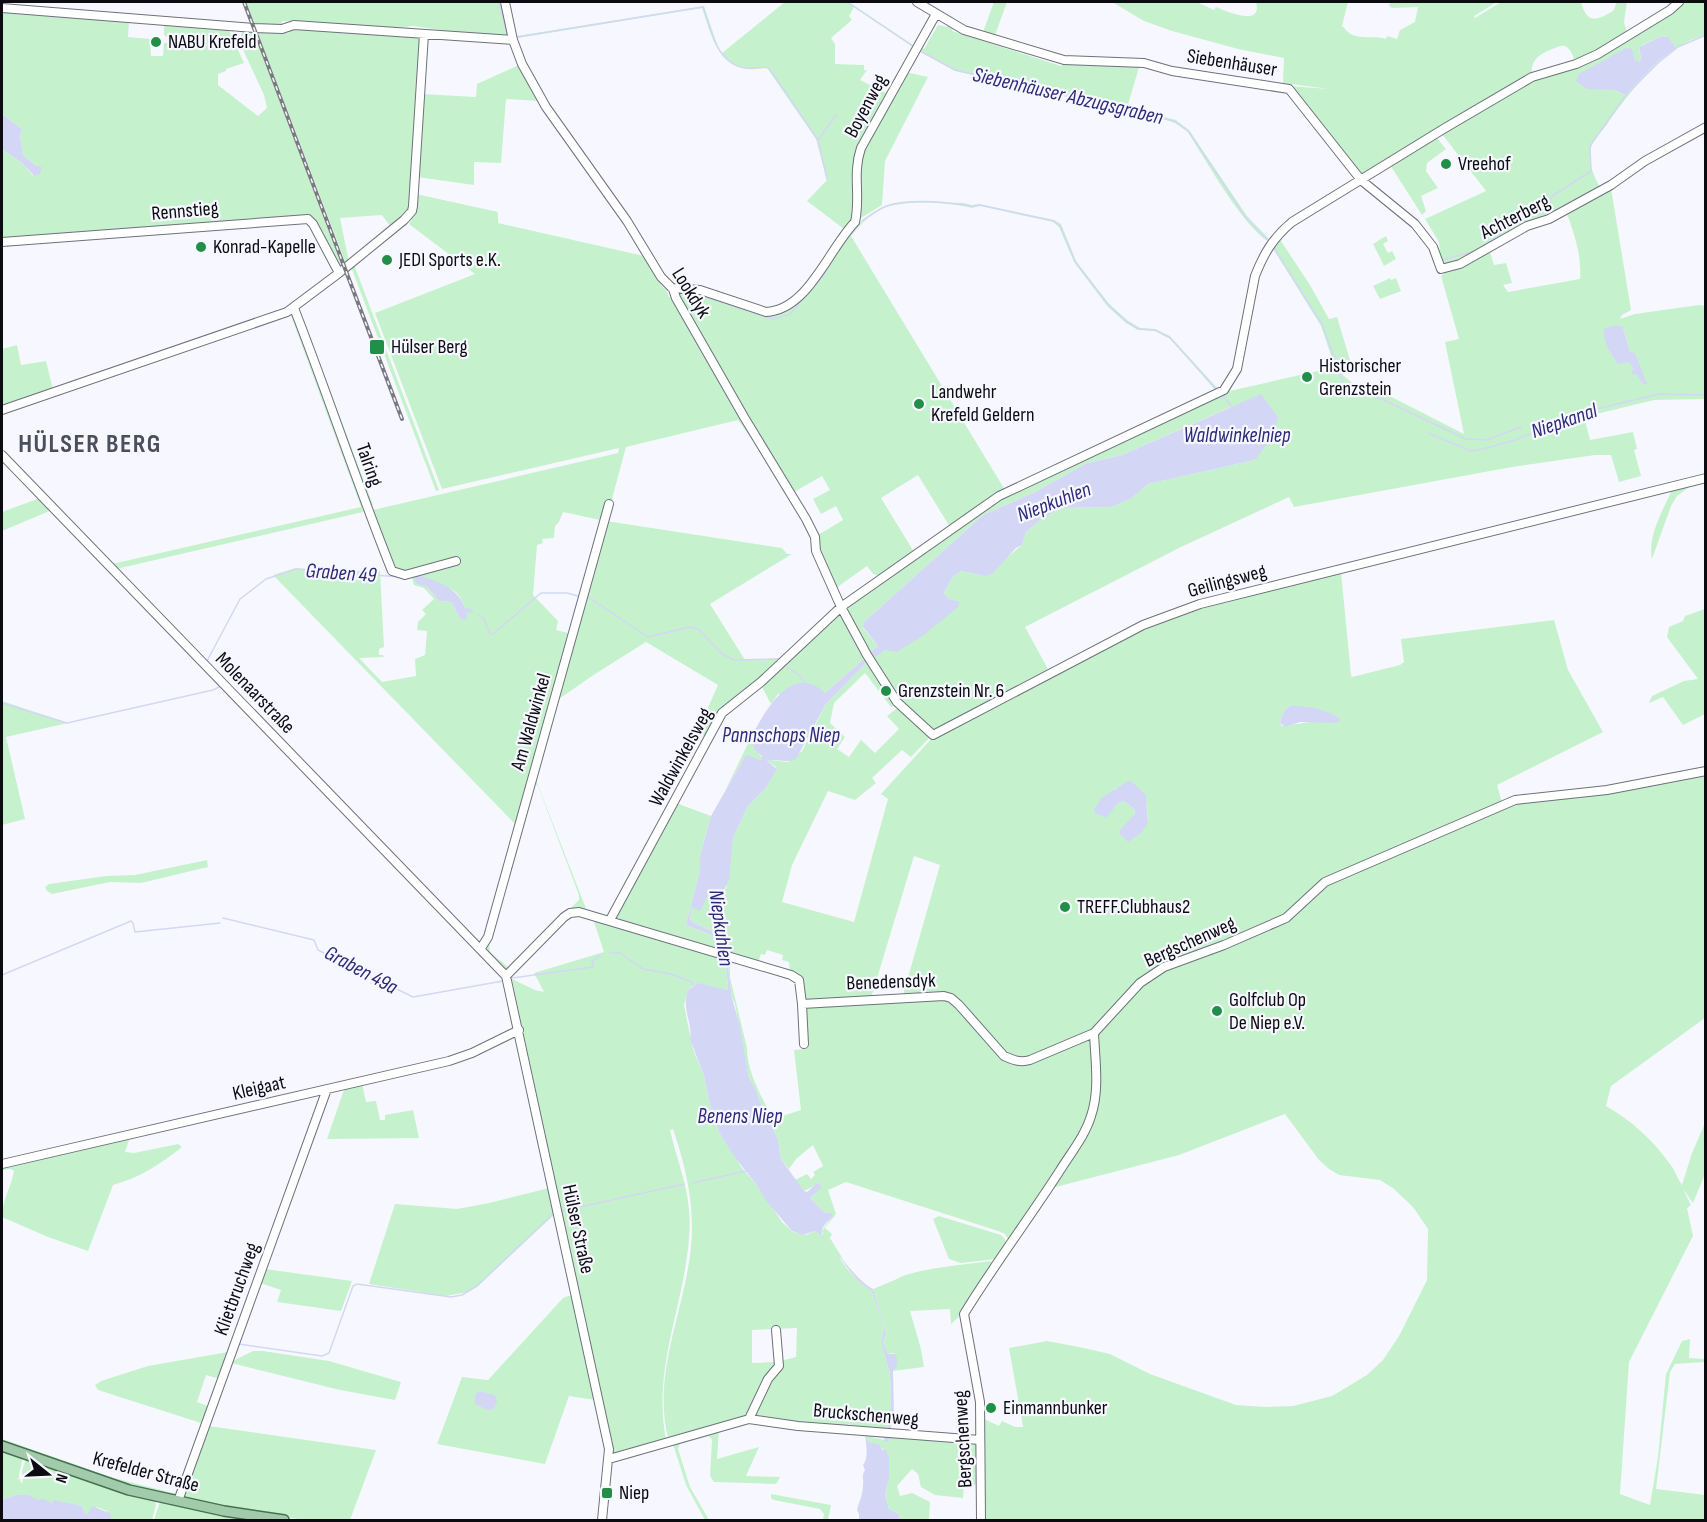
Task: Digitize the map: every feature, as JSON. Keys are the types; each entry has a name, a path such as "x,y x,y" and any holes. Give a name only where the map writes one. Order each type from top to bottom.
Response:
{"main road":[{"name":"Krefelder Straße","path":"2,1446 129,1490 284,1521"}],"street":[{"name":"Lookdyk","path":"505,2 513,40 522,64 546,107 627,221 661,277 672,288 744,417 806,519 815,537 816,550 841,607"},
{"name":"Siebenhäuser","path":"917,2 964,30 1064,60 1144,63 1172,71 1289,89 1361,180"},
{"path":"1361,180 1532,77 1576,64 1598,54 1670,10 1679,2"},
{"path":"2,8 254,28 282,29 294,25 513,40"},
{"name":"Boyenweg","path":"672,288 700,290 766,312 781,310 800,297 852,225 858,210 856,162 861,148 936,14"},
{"path":"2,410 294,308 404,220 412,211 424,34"},
{"name":"Achterberg","path":"1361,180 1415,224 1433,247 1441,268 1460,264 1527,226 1549,219 1611,185 1645,161 1706,127"},
{"name":"Waldwinkelsweg","path":"610,920 722,713 760,682 841,607 922,548 1005,493 1224,390 1237,369 1255,276 1268,246 1278,233 1292,222 1361,180"},
{"name":"Rennstieg","path":"2,242 308,219 313,224 339,273"},
{"name":"Talring","path":"294,308 319,371 367,509 392,570 405,575 456,561"},
{"name":"Molenaarstraße","path":"2,455 484,951"},
{"name":"Geilingsweg","path":"841,607 868,658 897,702 933,735 1143,625 1171,613 1706,478"},
{"name":"Am Waldwinkel","path":"484,951 609,504"},
{"name":"Bergschenweg","path":"981,1521 980,1402 964,1314 1081,1138 1092,1115 1096,1082 1094,1033 1140,983 1164,967 1224,945 1286,918 1325,882 1515,800 1607,790 1706,771"},
{"path":"506,976 567,914 584,913 791,975 799,980 804,1044"},
{"name":"Hülser Straße","path":"484,951 506,976 609,1449 602,1521"},
{"name":"Benedensdyk","path":"802,1004 944,996 951,998 958,1005 1004,1056 1022,1062 1094,1033"},
{"name":"Kleigaat","path":"2,1164 449,1061 472,1053 519,1030"},
{"name":"Klietbruchweg","path":"178,1501 327,1089"},
{"path":"749,1419 768,1379 779,1366 776,1330"},
{"name":"Bruckschenweg","path":"609,1459 749,1419 798,1426 980,1440"}],"green space":[{"path":"246,2 501,2 508,35 455,32 413,26 397,28 282,21 282,27 255,25"},
{"path":"785,2 849,2 916,47 914,48 854,7 849,16 852,20 831,38 835,44 835,64 864,65 864,70 867,70 860,80 886,93 853,162 856,208 853,221 815,272 844,229 807,201 827,180 816,139 767,68 737,67 722,55 712,37 702,8 518,38 517,36 704,6 722,53"},
{"path":"994,2 1007,2 995,35 983,32"},
{"path":"1112,2 1197,2 1214,10 1216,7 1242,16 1249,16 1257,10 1256,2 1348,2 1342,26 1349,33 1357,36 1386,39 1387,36 1397,39 1400,30 1415,22 1418,7 1392,8 1389,6 1390,2 1497,2 1474,16 1475,18 1501,2 1581,2 1589,17 1597,18 1613,11 1617,2 1627,2 1624,22 1627,33 1598,52 1575,62 1565,46 1546,52 1535,60 1532,75 1362,175 1358,174 1290,86 1329,89 1283,83 1284,58 1238,49 1172,31 1144,21"},
{"path":"1684,2 1705,2 1705,36 1691,40 1677,48 1651,70 1595,140 1590,150 1590,162 1601,189 1456,264 1441,267 1437,255 1440,253 1439,242 1425,219 1486,191 1442,134 1528,82 1576,66","holes":["1665,36 1676,48 1657,62 1625,95 1615,90 1583,88 1632,49 1632,56 1635,61 1639,62 1641,59 1639,49 1642,45"]},
{"path":"2,11 129,21 128,37 150,39 151,56 163,56 164,43 167,43 168,38 164,35 164,24 228,28 244,63 218,74 218,85 258,116 267,108 264,95 239,41 242,32 253,30 342,267 340,269 313,217 2,241 2,149 22,163 33,176 36,166 23,155 20,136 22,129 2,114"},
{"path":"949,24 954,26 952,31 1061,66 1064,62 1140,64 1127,108 1176,120 1189,130 1247,216 1269,239 1267,241 1256,231 1234,205 1187,131 1161,118 955,71 919,51 921,48 924,49 938,25 947,27"},
{"path":"290,28 421,37 409,207 407,213 390,226 382,215 340,218 349,262 346,264 257,31 289,33"},
{"path":"519,65 539,101 506,99 501,163 474,162 474,185 417,177 422,94 476,97 477,84"},
{"path":"906,72 928,77 885,161 882,205 861,218 858,161 892,97 895,97 908,74"},
{"path":"1436,137 1446,149 1427,163 1426,171 1438,188 1421,196 1426,211 1422,215 1390,165"},
{"path":"1611,188 1631,310 1622,315 1620,319 1635,314 1705,306 1705,399 1654,400 1584,417 1590,440 1633,432 1637,449 1634,450 1641,476 1619,482 1611,455 1595,455 1512,467 1294,507 1289,497 1179,548 1025,627 1049,671 934,732 898,701 872,658 886,650 949,599 944,593 952,578 961,571 985,576 1022,545 1026,532 1043,518 1062,508 1112,507 1132,498 1148,484 1255,460 1233,406 1122,455 1087,463 1035,492 983,515 864,622 863,628 878,646 868,654 848,619 845,606 995,501 1225,392 1327,369 1327,365 1334,364 1321,326 1272,247 1279,238 1329,319 1337,317 1350,360 1338,363 1343,375 1359,389 1382,392 1464,434 1445,342 1459,339 1441,276 1444,274 1443,270 1489,249 1494,265 1506,263 1512,283 1503,285 1508,292 1580,279 1579,253 1566,211","holes":["1623,327 1630,352 1644,385 1629,362 1616,358"]},
{"path":"416,194 498,212 498,223 644,256 669,297 674,296 812,535 813,546 811,536 763,455 738,420 626,447 606,521 782,548 787,554 792,554 710,604 745,660 780,658 782,660 726,706 706,740 699,728 718,685 646,642 556,701 605,521 563,512 555,526 554,538 542,539 543,543 537,545 533,595 558,621 556,630 568,633 517,826 273,575 296,568 347,572 380,571 384,647 379,649 379,655 384,657 359,658 382,682 416,676 415,659 425,655 427,631 417,630 418,622 426,614 422,610 434,599 424,588 414,585 411,575 393,569 373,510 618,453 619,448 442,489 375,313 475,274 409,224 414,214","holes":["425,585 455,591 465,608 461,620 451,602 439,601"]},
{"path":"905,202 979,204 1054,220 1061,224 1076,261 1109,304 1140,328 1155,329 1170,336 1219,390 1216,391 1170,338 1155,331 1139,330 1126,323 1107,306 1074,262 1059,227 1053,222 980,206 914,203 882,209 873,214 851,236 1005,490 950,527 918,475 881,498 914,552 881,576 873,574 867,566 836,588 818,550 816,538 678,299 678,294 694,291 758,312 784,311 798,302 860,222 881,208","holes":["822,476 830,490 813,499 821,514 836,506 843,520 818,535 794,492"]},
{"path":"1386,236 1388,241 1383,244 1388,253 1392,251 1396,259 1384,266 1373,244"},
{"path":"351,267 355,267 439,490 436,491"},
{"path":"1390,278 1391,280 1396,278 1401,291 1380,299 1373,286"},
{"path":"299,308 373,505 362,507 363,512 116,569 112,564 361,507 290,313"},
{"path":"17,345 21,365 46,361 53,389 2,407 2,349"},
{"path":"1695,483 1677,496 1671,506 1652,559 1654,532 1673,488"},
{"path":"40,498 52,510 2,531 2,512"},
{"path":"1341,572 1352,677 1404,662 1401,639 1554,620 1568,670 1603,732 1497,785 1502,803 1324,880 1284,916 1211,948 1164,965 1093,1031 1093,1082 1090,1114 1079,1137 1009,1241 1005,1234 998,1231 846,1182 828,1190 836,1214 825,1228 832,1234 830,1238 843,1259 839,1256 844,1265 871,1290 884,1329 881,1342 890,1374 891,1403 887,1432 865,1430 849,1424 831,1427 818,1426 753,1416 780,1361 796,1357 797,1328 752,1330 752,1363 778,1362 748,1417 668,1438 664,1414 664,1390 671,1342 688,1271 692,1231 690,1201 682,1158 673,1129 670,1130 687,1195 690,1223 686,1263 670,1338 663,1388 663,1413 666,1439 613,1456 512,979 544,992 534,973 604,952 593,919 725,958 727,990 693,985 688,990 684,1005 693,1049 704,1076 712,1114 719,1132 742,1168 782,1222 793,1232 806,1235 815,1231 823,1235 822,1231 832,1217 829,1212 825,1213 810,1198 820,1188 816,1185 804,1191 795,1180 807,1174 811,1179 815,1175 813,1172 823,1166 813,1145 796,1159 789,1169 781,1159 778,1139 749,1078 732,998 727,959 730,960 730,977 750,1067 773,1119 801,1110 794,1050 806,1049 804,1019 807,1014 803,987 790,973 789,962 782,960 783,955 767,950 765,955 761,954 758,963 726,953 719,900 726,888 733,838 748,806 765,789 776,767 767,761 788,762 802,751 826,704 868,661 896,703 891,707 865,673 834,703 830,723 845,737 837,749 849,757 861,740 875,753 899,729 887,716 900,706 931,736 911,757 902,750 872,778 876,783 855,800 828,791 792,865 782,902 854,922 888,799 881,794 933,737 1144,627 1198,607","holes":["1290,706 1307,707 1329,713 1310,722 1282,726 1280,723 1282,715","1123,786 1147,804 1148,823 1132,818 1135,814 1134,809 1124,801 1118,803 1107,815 1114,789","914,856 940,865 903,995 871,998"]},
{"path":"1705,609 1705,714 1683,725 1663,697 1649,703 1652,696 1684,681 1698,679 1667,637 1669,627 1683,621 1685,616"},
{"path":"840,613 866,657 825,693 778,694 771,704 761,685"},
{"path":"2,701 68,723 6,737 25,819 2,825"},
{"path":"756,727 753,743 762,757 761,760 745,756 725,791"},
{"path":"1705,773 1705,1018 1611,1086 1606,1106 1625,1118 1649,1139 1672,1166 1682,1185 1705,1123 1705,1174 1693,1203 1683,1189 1691,1205 1687,1208 1693,1236 1629,1362 1620,1494 1650,1505 1658,1457 1666,1374 1682,1341 1690,1339 1689,1358 1705,1359 1705,1362 1675,1364 1670,1372 1656,1489 1705,1495 1705,1520 983,1520 982,1418 999,1426 1002,1421 1015,1427 1023,1427 1009,1348 1047,1341 1079,1347 1110,1354 1150,1374 1236,1405 1293,1406 1332,1396 1367,1375 1383,1360 1399,1336 1427,1280 1428,1229 1413,1207 1394,1189 1380,1180 1339,1175 1329,1169 1319,1160 1285,1114 1179,1155 1052,1188 1094,1115 1096,1042 1099,1031 1141,985 1165,969 1287,919 1326,884 1516,802"},
{"path":"534,775 587,911 572,909 566,913 579,900 579,895 538,786 534,782 489,942 490,952 509,968 555,923 510,970 506,971 488,952 486,946"},
{"path":"676,803 711,816 686,925 722,940 723,952 615,918"},
{"path":"207,860 208,867 141,883 110,882 52,894 45,887 49,884 106,876 135,875"},
{"path":"712,889 720,935 690,919 692,907"},
{"path":"362,1083 366,1102 376,1101 380,1120 385,1120 385,1115 413,1110 419,1138 327,1139 345,1087"},
{"path":"331,1089 265,1269 352,1281 341,1311 277,1302 281,1290 260,1283 231,1362 253,1351 329,1361 401,1382 395,1400 340,1390 231,1363 226,1374"},
{"path":"131,1135 125,1152 134,1153 178,1144 182,1147 149,1170 113,1185 88,1251 2,1217 3,1205 14,1171 2,1170 2,1165"},
{"path":"549,1188 555,1214 477,1287 468,1292 446,1296 369,1284 395,1204 457,1209"},
{"path":"939,1216 1001,1235 1007,1244 996,1259 961,1263 949,1259 933,1219"},
{"path":"990,1261 993,1263 962,1314 951,1324 950,1309 910,1311 924,1367 893,1371 894,1353 888,1354 883,1343 886,1332 873,1289 917,1272"},
{"path":"573,1296 595,1400 569,1396 545,1464 437,1444 462,1377 488,1380 563,1298"},
{"path":"228,1352 220,1379 206,1375 197,1402 210,1407 204,1424 98,1390 95,1385 148,1366"},
{"path":"209,1426 376,1450 350,1520 304,1520 184,1500 182,1496"},
{"path":"719,1429 717,1459 759,1447 746,1476 780,1477 776,1484 714,1482 710,1476 712,1440 709,1436 680,1444 678,1449 690,1487 709,1520 705,1520 686,1485 673,1444"},
{"path":"201,1431 177,1498 116,1483 2,1443 2,1439 114,1478 177,1494"},
{"path":"890,1435 978,1442 979,1485 964,1484 963,1498 935,1495 921,1487 918,1474 912,1469 897,1486 900,1496 912,1493 930,1502 929,1520 900,1520 899,1514 889,1509 885,1494 889,1479 889,1456 885,1450 870,1443 866,1438 867,1436 889,1441"},
{"path":"2,1449 23,1457 19,1475 21,1483 26,1460 31,1459 155,1499 156,1505 152,1520 112,1520 107,1511 97,1507 88,1515 85,1514 82,1506 46,1502 16,1495 2,1500"},
{"path":"771,1494 831,1505 828,1520 823,1520 824,1514 820,1509 774,1500"},
{"path":"162,1501 267,1520 154,1520"}],"water":[{"path":"1662,36 1668,37 1676,48 1657,62 1625,95 1615,90 1586,89 1576,81 1579,74 1626,48 1632,49 1635,61 1639,62 1641,59 1639,47"},
{"path":"2,114 22,129 20,136 23,155 36,166 42,167 40,174 34,176 22,163 2,149"},
{"path":"1616,325 1623,327 1630,352 1635,353 1647,384 1644,385 1636,374 1633,375 1631,371 1634,370 1629,362 1618,364 1608,348 1604,339 1604,329"},
{"name":"Waldwinkelniep","path":"1261,394 1278,417 1274,434 1255,460 1148,484 1132,498 1112,507 1062,508 1043,518 1026,532 1022,545 1016,548 992,574 985,576 961,571 952,578 944,593 949,599 960,602 958,607 924,635 897,652 886,650 872,659 868,654 878,646 863,627 864,622 983,515 1035,492 1087,463 1122,455"},
{"path":"418,575 452,590 458,595 465,608 471,609 473,613 466,612 467,619 461,620 451,602 439,601 427,587 417,584 414,578"},
{"name":"Pannschops Niep","path":"866,657 868,661 826,704 796,759 767,761 777,769 765,789 748,806 733,838 729,880 719,900 726,953 723,952 722,940 686,925 711,816 745,756 761,760 762,756 752,743 754,731 782,692 798,683 806,683 825,693","holes":["712,889 715,895 720,935 690,919 692,907 699,911 709,891"]},
{"path":"1290,706 1317,709 1331,713 1341,720 1336,723 1300,722 1285,727 1280,723 1283,713"},
{"path":"1131,781 1146,795 1148,823 1142,832 1128,842 1120,834 1120,830 1135,814 1134,809 1124,801 1118,803 1106,818 1095,813 1094,810 1101,798"},
{"name":"Benens Niep","path":"725,958 749,1078 778,1139 781,1159 804,1191 807,1192 817,1183 822,1187 810,1198 825,1213 830,1212 833,1216 824,1227 823,1236 815,1231 803,1235 792,1231 767,1202 719,1132 712,1114 704,1076 690,1039 686,997 688,990 698,983 727,990"},
{"path":"834,1249 860,1279 873,1289 886,1332 883,1343 888,1354 895,1354 897,1359 897,1365 893,1370 894,1414 890,1432 887,1432 891,1403 890,1374 881,1342 884,1329 882,1321 871,1290 855,1277"},
{"path":"479,1391 495,1395 497,1402 494,1409 487,1410 475,1404 475,1396"},
{"path":"865,1435 885,1437 890,1435 887,1442 884,1438 867,1436 866,1438 870,1443 879,1444 889,1456 889,1479 885,1494 889,1509 899,1514 900,1520 859,1520 857,1510 865,1470 863,1465 867,1455"},
{"path":"16,1495 29,1495 52,1503 54,1500 82,1506 85,1514 88,1514 92,1506 110,1513 112,1520 2,1520 2,1500"}],"waterway":[{"path":"499,2 507,34"},
{"name":"Siebenhäuser Abzugsgraben","path":"847,2 913,46"},
{"path":"517,37 703,7 716,44 727,60 745,68 769,68 818,140 827,179"},
{"path":"1484,246 1525,215 1549,206 1551,197 1591,171 1590,146 1625,96 1658,63 1678,47 1706,35"},
{"name":"Siebenhäuser Abzugsgraben","path":"922,52 955,70 1174,121 1189,132 1246,218 1268,240"},
{"path":"818,140 837,114"},
{"path":"862,221 891,205 926,201 972,207 980,205 1054,221 1060,226 1076,263 1108,304 1138,329 1155,330 1170,338 1216,389"},
{"path":"847,238 857,226"},
{"name":"Siebenhäuser Abzugsgraben","path":"1274,248 1322,324 1343,382 1356,391 1384,400 1466,439 1486,440 1521,427"},
{"path":"1442,260 1475,251"},
{"path":"684,294 697,294 773,319 790,314 824,275 836,253"},
{"name":"Niepkanal","path":"1428,433 1471,451 1515,440 1584,412 1659,394 1706,395"},
{"path":"1223,396 1233,408"},
{"name":"Graben 49","path":"207,661 240,599 266,579 296,569 400,577"},
{"name":"Graben 49","path":"479,615 484,619 490,634 493,634 541,593 567,593 578,596"},
{"name":"Graben 49","path":"587,596 648,637 690,627 698,629 722,654 734,660 780,659"},
{"name":"Graben 49","path":"785,665 800,676 805,684"},
{"name":"Graben 49","path":"2,703 67,723 213,690 221,686"},
{"name":"Graben 49a","path":"223,918 314,940 318,950 413,997 503,981"},
{"name":"Graben 49a","path":"2,975 131,921 135,932 220,923"},
{"name":"Graben 49a","path":"610,953 620,953 643,969 671,974 692,982 693,986"},
{"name":"Graben 49a","path":"512,978 593,967 592,961 600,956"},
{"path":"692,1183 746,1171"},
{"path":"562,1211 684,1184"},
{"path":"239,1344 322,1356 329,1353 353,1286 357,1284 451,1297 462,1295 478,1285 554,1213"}],"railway":[{"path":"244,2 402,419"}],"place":[{"name":"NABU Krefeld","path":"156,42"},
{"name":"Vreehof","path":"1446,164"},
{"name":"Konrad-Kapelle","path":"201,247"},
{"name":"JEDI Sports e.K.","path":"387,260"},
{"name":"Hülser Berg","path":"377,347"},
{"name":"Historischer Grenzstein","path":"1307,377"},
{"name":"Landwehr Krefeld Geldern","path":"919,404"},
{"name":"Grenzstein Nr. 6","path":"886,691"},
{"name":"TREFF.Clubhaus2","path":"1065,907"},
{"name":"Golfclub Op De Niep e.V.","path":"1217,1011"},
{"name":"Einmannbunker","path":"991,1408"},
{"name":"Niep","path":"607,1493"}],"district":[{"name":"HÜLSER BERG","path":"90,444"}],"water label":[{"name":"Niepkuhlen","path":"1054,502"},
{"name":"Niepkuhlen","path":"721,928"}]}
